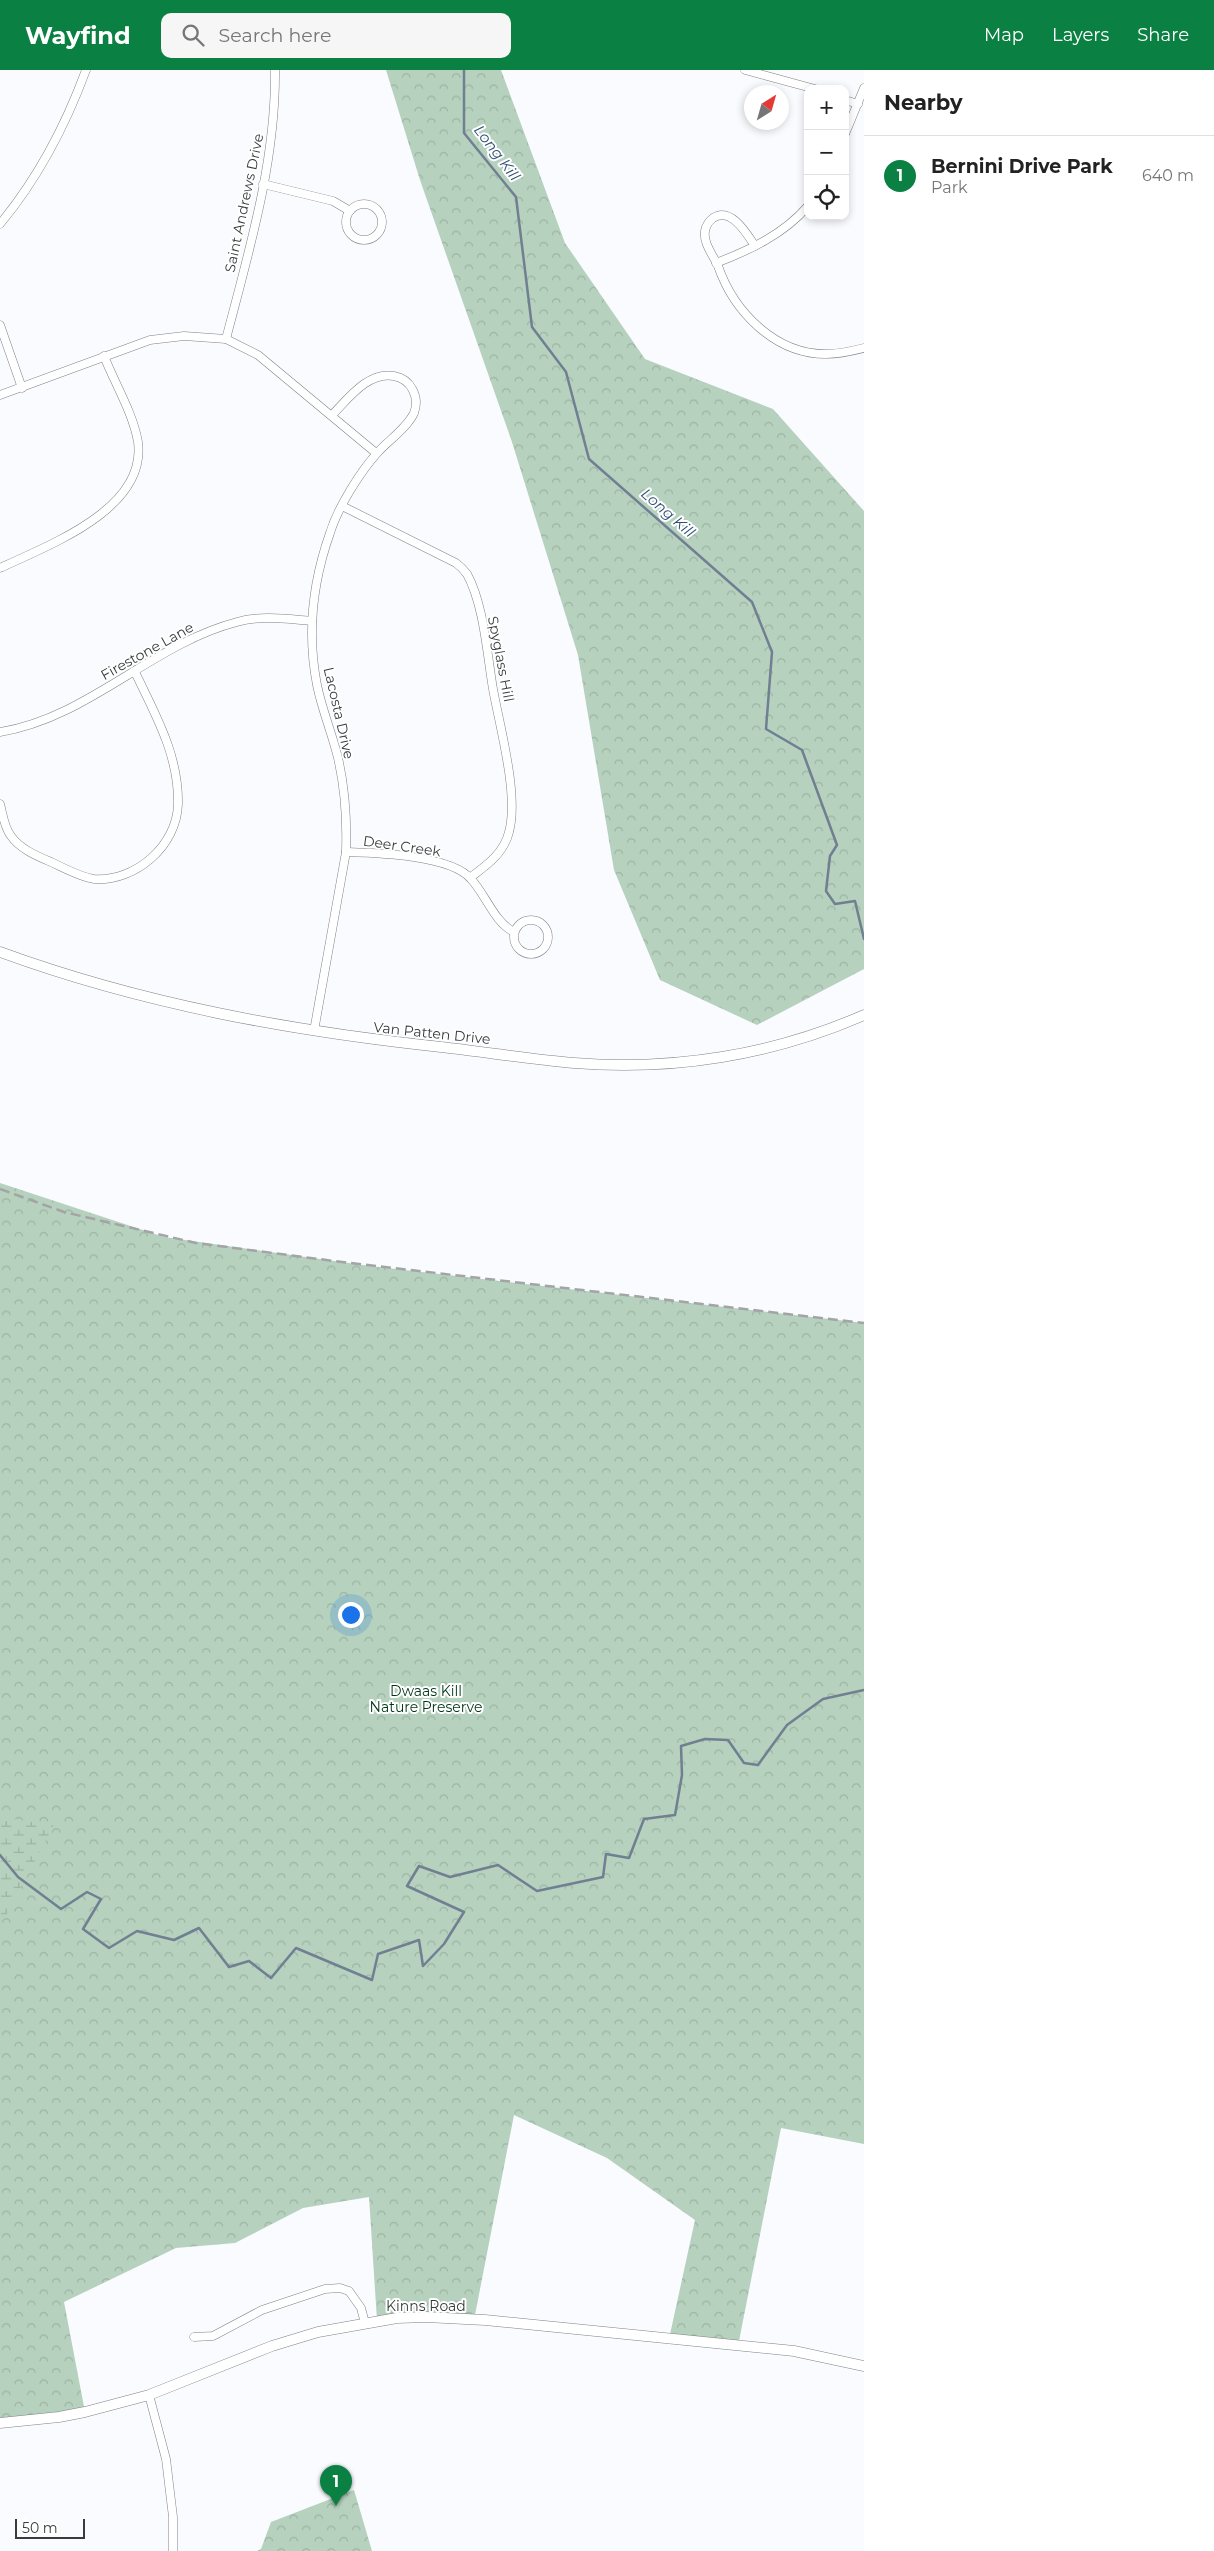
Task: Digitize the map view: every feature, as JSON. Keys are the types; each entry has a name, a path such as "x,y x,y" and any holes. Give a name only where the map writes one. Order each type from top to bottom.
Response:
{"street":[{"path":"0,224 46,160 73,105 86,70"},
{"name":"Saint Andrews Drive","path":"226,339 270,147 275,98 275,70"},
{"path":"745,70 804,86"},
{"path":"847,130 864,88"},
{"path":"849,101 858,104"},
{"path":"263,184 333,201 350,211"},
{"path":"364,204 375,208 383,222 380,232 370,239 354,237 347,228 346,222 350,211 364,204"},
{"path":"716,263 756,246 781,231 804,210"},
{"path":"756,246 738,223 727,216 718,215 710,220 705,230 706,240 731,297 743,312 775,339 792,348 812,353 828,354 864,348"},
{"path":"0,325 22,388"},
{"path":"0,395 129,346 167,337 226,339 258,355 376,453"},
{"path":"0,568 91,522 108,510 126,489 139,455 138,440 104,356"},
{"name":"Lacosta Drive","path":"314,1031 346,852 347,829 338,760 317,684 312,621 318,570 330,530 342,506 376,453 413,414 415,395 413,388 405,380 393,376 373,379 364,384 332,415"},
{"name":"Spyglass Hill","path":"342,506 449,558 467,574 482,622 511,791 512,818 509,834 500,852 489,864 470,877"},
{"name":"Firestone Lane","path":"0,732 32,724 85,700 198,637 237,622 272,618 312,621"},
{"path":"0,804 6,827 20,846 38,856 93,879 128,874 139,868 159,850 173,830 176,819 178,804 176,784 166,735 135,672"},
{"name":"Deer Creek","path":"346,852 387,854 438,862 470,877 504,925 514,932 516,947 524,953 538,953 547,943 546,930 537,921 523,922 514,932"},
{"name":"Van Patten Drive","path":"0,952 33,964 197,1010 362,1039 575,1063 652,1064 711,1060 803,1039 864,1015"},
{"path":"194,2337 213,2336 262,2310 325,2289 340,2288 349,2291 361,2308 365,2323"},
{"name":"Kinns Road","path":"0,2423 59,2418 149,2394 272,2346 318,2332 365,2323 426,2317 485,2320 794,2351 864,2366"},
{"path":"149,2394 166,2459 173,2517 173,2551"}],"green space":[{"path":"386,70 501,70 565,243 645,359 773,409 864,511 864,969 757,1025 660,980 614,870 578,655 512,442 420,180"},
{"name":"Dwaas Kill Nature Preserve","path":"0,1183 164,1237 370,1266 864,1323 864,2144 781,2128 738,2346 669,2339 695,2220 607,2158 514,2115 474,2320 377,2320 369,2197 303,2208 235,2243 176,2248 64,2302 85,2412 0,2421"},
{"path":"0,1817 54,1825 4,1919 0,1922"},
{"path":"354,2490 372,2551 257,2551 261,2549 271,2522"}],"waterway":[{"name":"Long Kill","path":"464,70 464,133 516,197 532,327 566,372 589,459 752,602 772,652 766,729 802,750 837,845 830,856 826,891 835,904 855,901 864,939"},
{"path":"0,1855 18,1877 61,1909 87,1892 101,1899 83,1929 109,1948 137,1931 174,1940 199,1928 229,1967 249,1961 271,1978 296,1948 372,1980 378,1954 419,1940 423,1966 444,1944 464,1912 407,1886 419,1866 450,1877 498,1865 537,1891 603,1877 606,1854 629,1858 644,1819 675,1815 682,1775 681,1746 705,1739 728,1740 744,1763 758,1765 787,1725 823,1699 864,1690"}],"railway":[{"path":"0,1189 64,1212 196,1243 864,1323"}],"place":[{"name":"Bernini Drive Park","path":"336,2506"}]}
